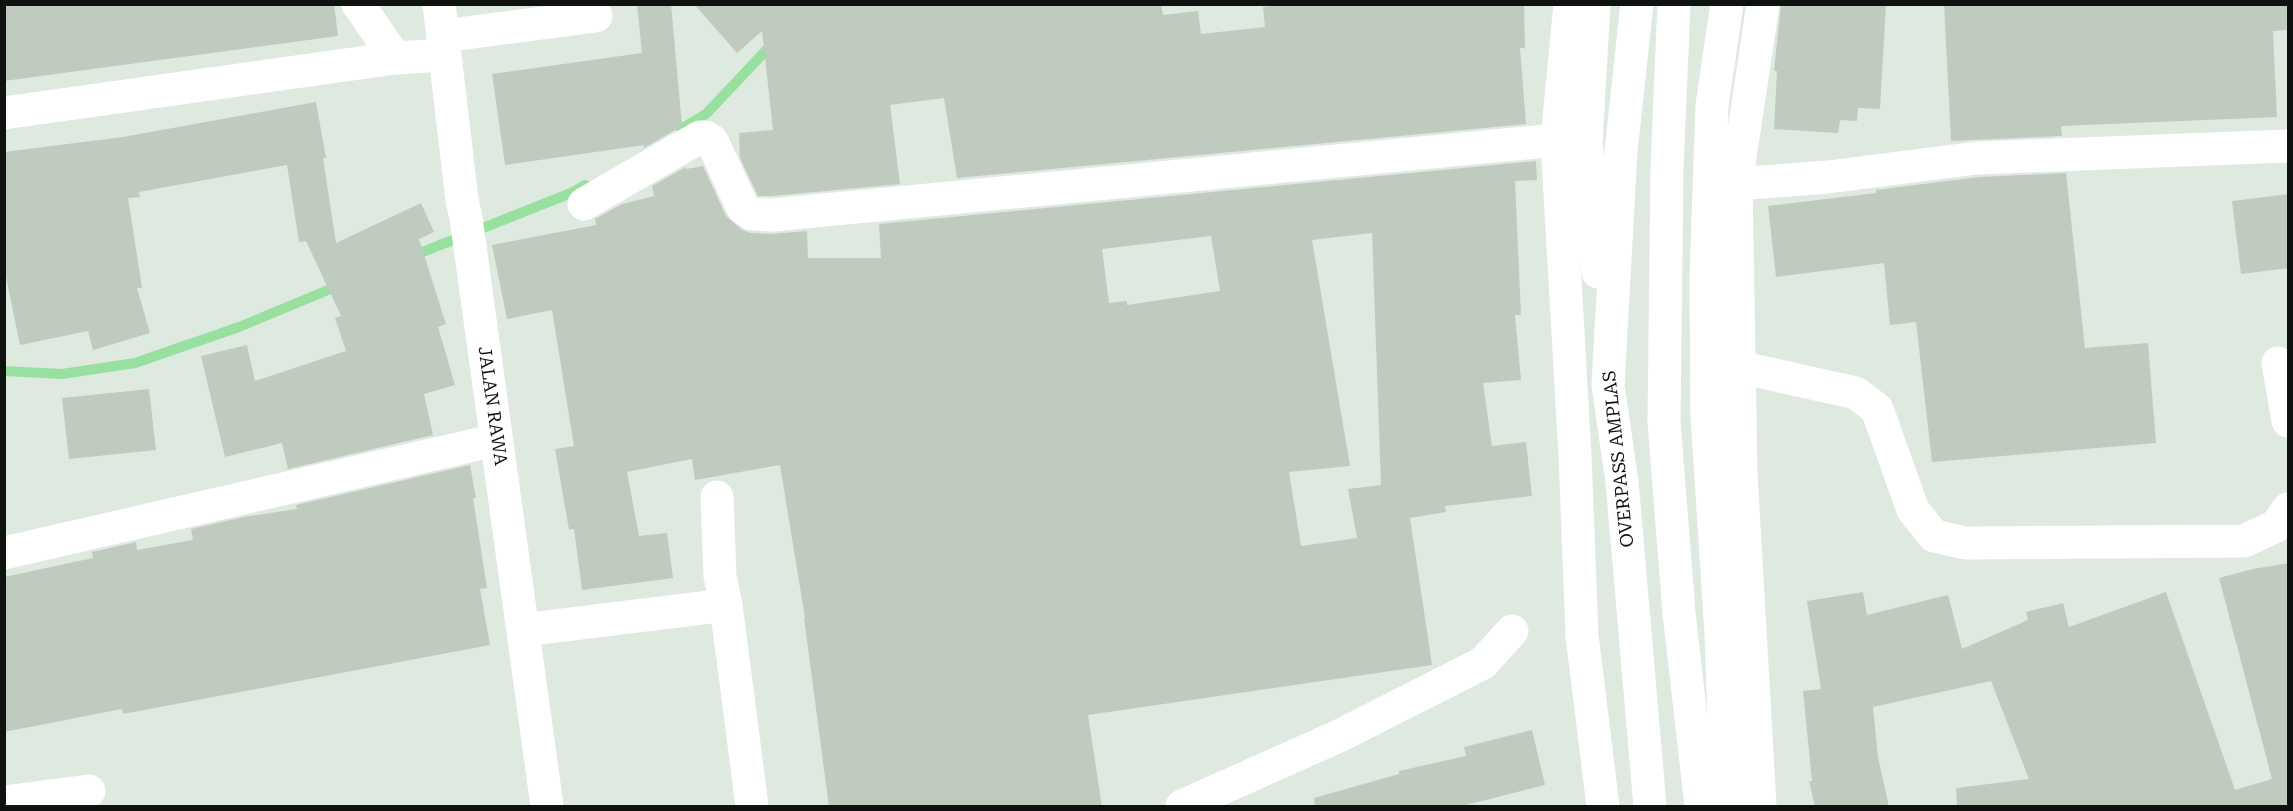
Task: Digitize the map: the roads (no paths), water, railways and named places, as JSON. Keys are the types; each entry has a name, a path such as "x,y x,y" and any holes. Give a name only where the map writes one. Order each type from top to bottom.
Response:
{"main road":[{"path":"358,4 395,58"},
{"path":"1570,4 1557,140 1575,456 1582,636 1603,807"},
{"path":"1594,4 1586,142 1608,384"},
{"name":"OVERPASS AMPLAS","path":"1637,4 1621,151 1608,384 1622,482 1650,807"},
{"path":"1674,4 1667,167 1664,422 1679,613 1701,807"},
{"path":"1726,4 1712,105 1706,277 1707,416 1721,633 1728,807"},
{"path":"1760,807 1741,474 1736,184 1763,4"},
{"path":"4,113 395,58 442,32 596,16"},
{"name":"JALAN RAWA","path":"442,32 462,200 547,807"},
{"path":"584,204 700,137 706,137 712,141 743,208 752,214 772,214 1557,140"},
{"path":"1736,184 1828,177 1977,158 2289,146"},
{"path":"2278,363 2289,421"},
{"path":"1739,367 1857,393 1877,408 1913,510 1934,536 1966,543 2244,541 2276,526 2289,509"},
{"path":"4,553 496,440"},
{"path":"717,497 720,576 726,605 752,807"},
{"path":"522,630 726,605"},
{"path":"1182,807 1340,736 1483,663 1512,631"},
{"path":"4,802 89,791"}],"waterway":[{"path":"681,129 706,114 774,42"},
{"path":"410,257 571,193 585,185"},
{"path":"4,371 62,374 135,363 239,327 340,285"}]}
